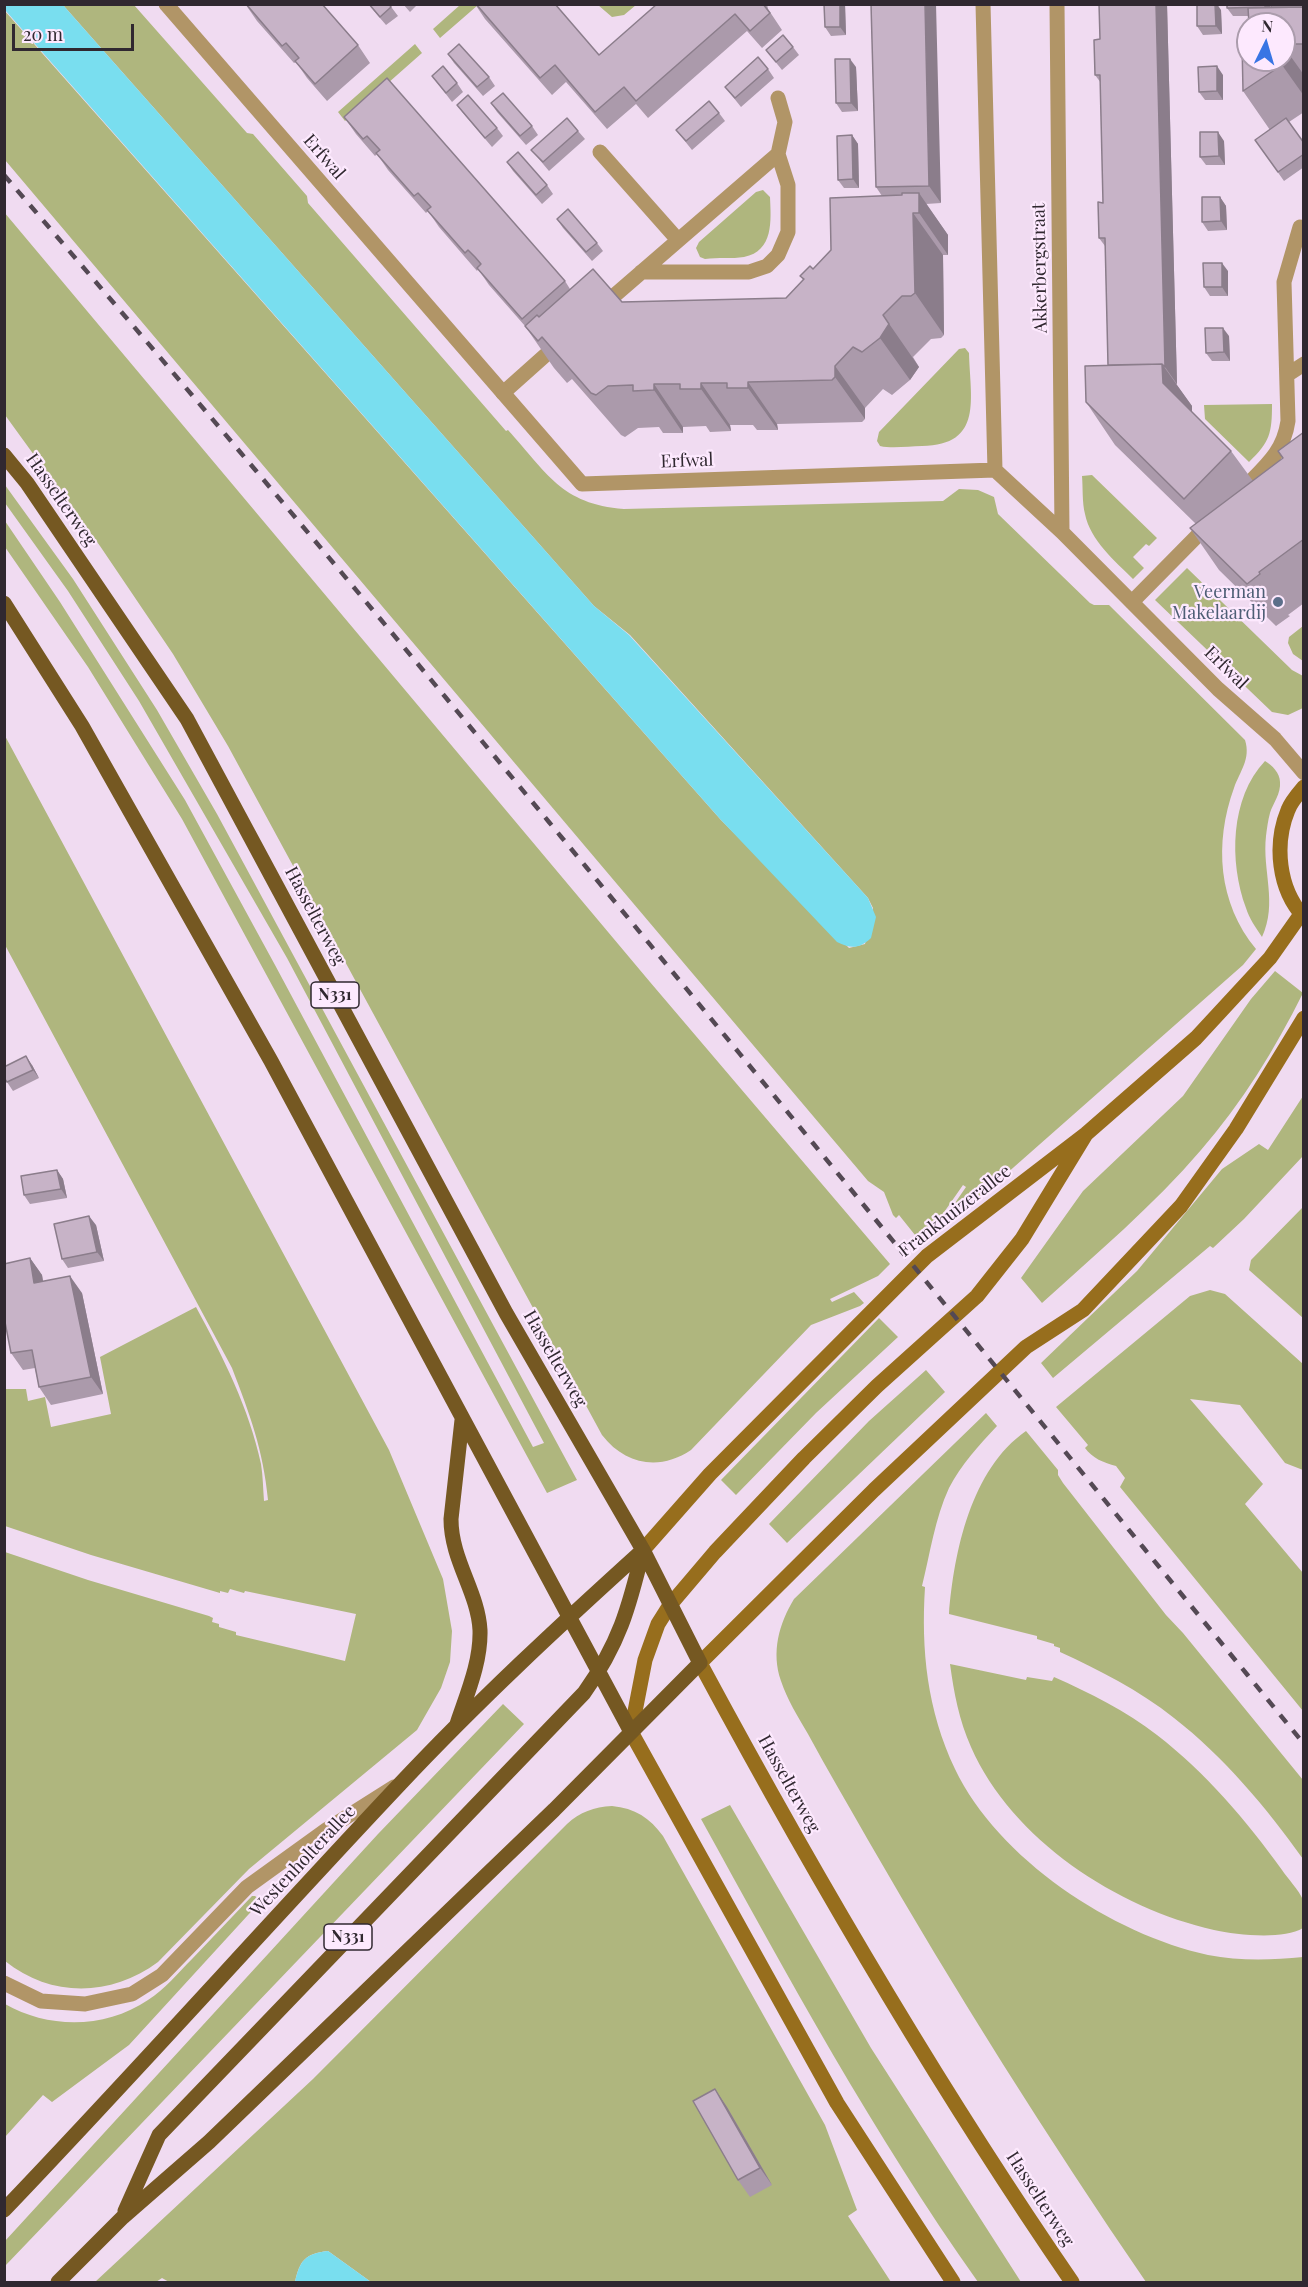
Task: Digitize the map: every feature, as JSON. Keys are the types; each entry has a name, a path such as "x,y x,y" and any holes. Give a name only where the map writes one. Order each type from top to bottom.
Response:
{"main road":[{"name":"Hasselterweg","path":"4,454 34,493 187,719 506,1313 643,1550 766,1786 957,2107 1072,2283"},
{"path":"4,603 82,726 265,1051 598,1673 837,2103 953,2283"},
{"path":"1302,915 1283,881 1279,845 1288,809 1304,787"},
{"name":"Frankhuizerallee","path":"643,1550 710,1474 900,1281 927,1256 1086,1134 1196,1038 1269,958 1302,915"},
{"path":"700,1663 874,1490 1026,1347 1083,1310 1173,1215 1236,1129 1304,1018"},
{"path":"631,1732 645,1660 658,1624 670,1605 715,1552 804,1458 877,1386 977,1296 1022,1239 1086,1134"},
{"path":"455,1729 478,1656 480,1629 451,1534 462,1420"},
{"name":"Westenholterallee","path":"4,2210 134,2074 401,1783 568,1617 643,1550"},
{"name":"N331","path":"123,2217 159,2135 584,1692 598,1673 622,1630 643,1550"},
{"name":"N331","path":"58,2283 123,2217 209,2142 700,1663"}],"street":[{"name":"Erfwal","path":"166,4 582,484 995,470 1062,532 1218,689 1275,739 1304,773"},
{"path":"982,4 995,470"},
{"name":"Akkerbergstraat","path":"1057,4 1062,532"},
{"path":"641,272 749,272 767,266 778,255 788,232 788,185 778,154 785,122 778,98"},
{"path":"600,152 678,240"},
{"path":"589,317 778,154"},
{"path":"1250,482 1274,459 1286,435 1288,421 1284,282 1300,227"},
{"path":"503,393 572,332"},
{"path":"1287,375 1304,364"},
{"path":"1132,602 1202,531"},
{"path":"4,1983 41,2001 86,2004 132,1994 162,1975 247,1887 326,1830 401,1783"}],"green space":[{"path":"63,5 134,5 247,133 253,134 307,196 308,203 506,431 508,430 557,484 585,501 624,509 943,501 959,489 978,490 994,497 998,514 1090,603 1109,605 1245,740 1246,759 1234,788 1224,830 1223,872 1234,912 1243,931 1256,949 1243,965 963,1212 955,1203 966,1187 963,1185 933,1228 919,1240 899,1215 896,1218 893,1215 884,1192 868,1181 5,160 4,10 721,820 849,948 865,944 873,908 868,898 630,635 594,606"},
{"path":"460,5 478,5 440,38 433,29"},
{"path":"598,5 636,5 624,15 612,17"},
{"path":"415,44 422,53 345,121 338,112"},
{"path":"763,190 770,197 771,215 769,233 761,248 754,254 744,257 705,259 700,257 696,248 699,242 756,192"},
{"path":"4,212 650,982 890,1264 878,1276 830,1299 832,1302 854,1292 864,1303 811,1325 691,1450 679,1457 667,1461 644,1462 621,1453 602,1435 228,746 173,654 100,546 5,415"},
{"path":"965,348 969,353 971,402 964,428 956,437 942,444 880,446 877,441 879,432 959,349"},
{"path":"1272,404 1270,430 1266,443 1249,462 1205,419 1204,405"},
{"path":"1092,475 1157,538 1149,546 1146,544 1133,557 1144,568 1133,579 1104,550 1088,524 1083,505 1082,476"},
{"path":"5,485 73,579 157,710 217,814 577,1480 547,1493 182,819 88,667 5,547 5,521 60,602 185,800 533,1447 544,1443 287,958 139,701 68,591 5,503"},
{"path":"1187,568 1292,670 1303,676 1303,708 1288,715 1272,712 1155,600"},
{"path":"1303,626 1303,661 1293,654 1288,643 1289,637"},
{"path":"4,734 389,1450 443,1579 452,1631 450,1662 441,1688 417,1730 249,1869 158,1962 140,1974 101,1987 61,1987 42,1982 5,1961 5,1552 88,1580 209,1616 213,1618 212,1622 219,1624 219,1627 236,1632 236,1635 345,1661 356,1614 245,1591 244,1593 230,1589 228,1593 220,1591 220,1593 91,1555 5,1526 5,1389 26,1389 28,1401 45,1397 51,1427 111,1414 100,1357 196,1307 225,1364 250,1423 261,1464 264,1501 268,1500 263,1464 255,1432 232,1368 5,945"},
{"path":"1265,761 1277,772 1280,786 1270,813 1266,836 1269,912 1262,937 1251,919 1240,890 1235,851 1239,812 1245,793 1253,776"},
{"path":"1275,971 1303,993 1281,1035 1244,1094 1216,1132 1164,1191 1042,1303 1021,1278 1083,1191 1183,1096 1251,999"},
{"path":"1303,1096 1303,1156 1244,1219 1213,1248 1210,1246 1053,1378 1041,1363 1137,1271 1222,1169 1259,1144 1268,1150"},
{"path":"1303,1207 1303,1318 1249,1270 1251,1260"},
{"path":"1210,1290 1225,1294 1303,1364 1303,1470 1285,1463 1240,1405 1190,1399 1263,1484 1245,1504 1303,1573 1303,1711 1120,1487 1125,1478 1116,1466 1091,1455 1085,1448 1088,1445 1056,1407 1190,1296"},
{"path":"879,1318 898,1337 816,1413 736,1495 721,1480"},
{"path":"926,1370 945,1392 787,1543 769,1524 869,1421"},
{"path":"986,1413 997,1426 965,1463 949,1488 936,1524 922,1586 925,1587 924,1634 928,1680 938,1725 946,1747 955,1769 974,1802 999,1833 1029,1862 1062,1888 1097,1911 1134,1930 1171,1945 1208,1955 1256,1959 1303,1957 1303,2282 1146,2282 1038,2119 934,1953 797,1715 781,1681 777,1659 778,1639 784,1618 794,1599"},
{"path":"1026,1431 1058,1470 1063,1483 1166,1615 1303,1780 1303,1859 1259,1802 1227,1766 1192,1733 1147,1698 1060,1652 1060,1648 1037,1639 1037,1636 949,1614 955,1565 961,1539 979,1489 991,1467 1007,1447"},
{"path":"950,1664 1026,1680 1027,1677 1052,1681 1054,1677 1107,1703 1157,1735 1208,1781 1269,1852 1303,1900 1305,1910 1303,1928 1284,1934 1247,1935 1214,1930 1177,1920 1105,1887 1072,1865 1040,1840 1013,1812 989,1781 963,1727"},
{"path":"503,1704 524,1724 5,2266 5,2241 378,1834"},
{"path":"730,1805 871,2048 1021,2282 978,2282 868,2113 799,1996 701,1819"},
{"path":"612,1806 628,1809 641,1815 663,1836 825,2125 857,2210 848,2216 891,2282 371,2282 328,2251 305,2259 299,2268 295,2282 169,2282 162,2278 156,2282 95,2282 313,2079 567,1824 588,1811"},
{"path":"252,1896 259,1899 259,1903 129,2045 52,2102 43,2095 5,2137 5,2004 40,2018 77,2022 95,2021 131,2010 166,1986"}],"water":[{"path":"4,5 63,5 594,606 629,635 868,898 876,917 871,938 855,947 837,942 721,820 5,10"},
{"path":"328,2251 371,2282 295,2282 299,2268 305,2259"}],"building":[{"path":"246,4 322,4 358,45 315,84 295,61 299,58 293,51 286,43 282,46"},
{"path":"369,4 389,4 391,7 380,17"},
{"path":"476,4 555,4 599,55 657,4 763,4 770,13 750,31 735,14 636,101 624,87 595,112 555,65 540,78"},
{"path":"824,4 840,4 840,27 825,27"},
{"path":"871,4 925,4 929,186 876,187"},
{"path":"1099,4 1156,4 1165,367 1162,364 1108,365 1105,238 1099,238 1098,202 1103,203 1100,75 1095,75 1094,40 1100,39"},
{"path":"1197,4 1215,4 1216,26 1197,26"},
{"path":"1227,4 1265,4 1265,7 1227,8"},
{"path":"1304,4 1304,7 1271,7 1271,5"},
{"path":"1304,7 1304,44 1296,44 1296,12 1248,12 1248,8"},
{"path":"783,35 793,47 776,62 766,50"},
{"path":"459,44 489,77 477,87 448,54"},
{"path":"758,57 768,69 735,98 725,87"},
{"path":"835,59 850,59 851,103 836,103"},
{"path":"443,66 457,83 446,93 432,76"},
{"path":"1217,66 1217,91 1199,92 1198,67"},
{"path":"1243,72 1272,72 1243,91"},
{"path":"387,78 565,281 522,319 477,268 481,264 475,257 468,250 465,253 427,210 431,207 418,193 414,196 376,153 380,150 367,136 363,139 344,117"},
{"path":"503,93 532,126 520,136 491,103"},
{"path":"468,95 497,128 485,138 457,105"},
{"path":"709,101 719,113 686,141 676,130"},
{"path":"567,118 578,131 543,162 531,150"},
{"path":"1286,118 1304,143 1304,154 1278,172 1255,140"},
{"path":"1200,132 1218,132 1219,156 1200,157"},
{"path":"852,135 853,179 838,180 837,136"},
{"path":"518,152 547,185 536,195 507,162"},
{"path":"902,193 919,193 919,213 913,213 915,293 911,296 902,296 883,315 889,324 880,338 862,352 853,347 835,366 835,377 832,380 748,382 748,388 727,388 727,383 701,383 701,389 680,389 680,384 654,384 654,390 633,391 633,385 608,386 596,395 591,393 542,337 538,341 525,326 537,315 539,317 593,269 622,302 786,298 804,279 800,276 810,266 813,269 831,250 830,198 902,195"},
{"path":"1202,197 1220,197 1221,221 1202,222"},
{"path":"568,209 597,243 586,252 557,219"},
{"path":"1203,263 1222,263 1222,287 1204,287"},
{"path":"1205,328 1223,328 1224,352 1206,353"},
{"path":"1162,364 1163,383 1231,451 1184,499 1086,402 1085,366"},
{"path":"1304,432 1304,539 1259,572 1260,574 1247,584 1190,528 1283,458 1278,451"},
{"path":"26,1056 33,1070 7,1082 4,1078 4,1067"},
{"path":"57,1170 61,1189 24,1195 21,1176"},
{"path":"89,1216 97,1252 62,1259 54,1224"},
{"path":"30,1258 34,1283 70,1276 91,1377 39,1387 32,1350 11,1353 4,1317 4,1264"},
{"path":"715,2089 760,2168 738,2180 693,2101"}],"railway":[{"path":"4,175 497,759 1304,1744"}],"place":[{"name":"Veerman Makelaardij","path":"1278,602"}]}
